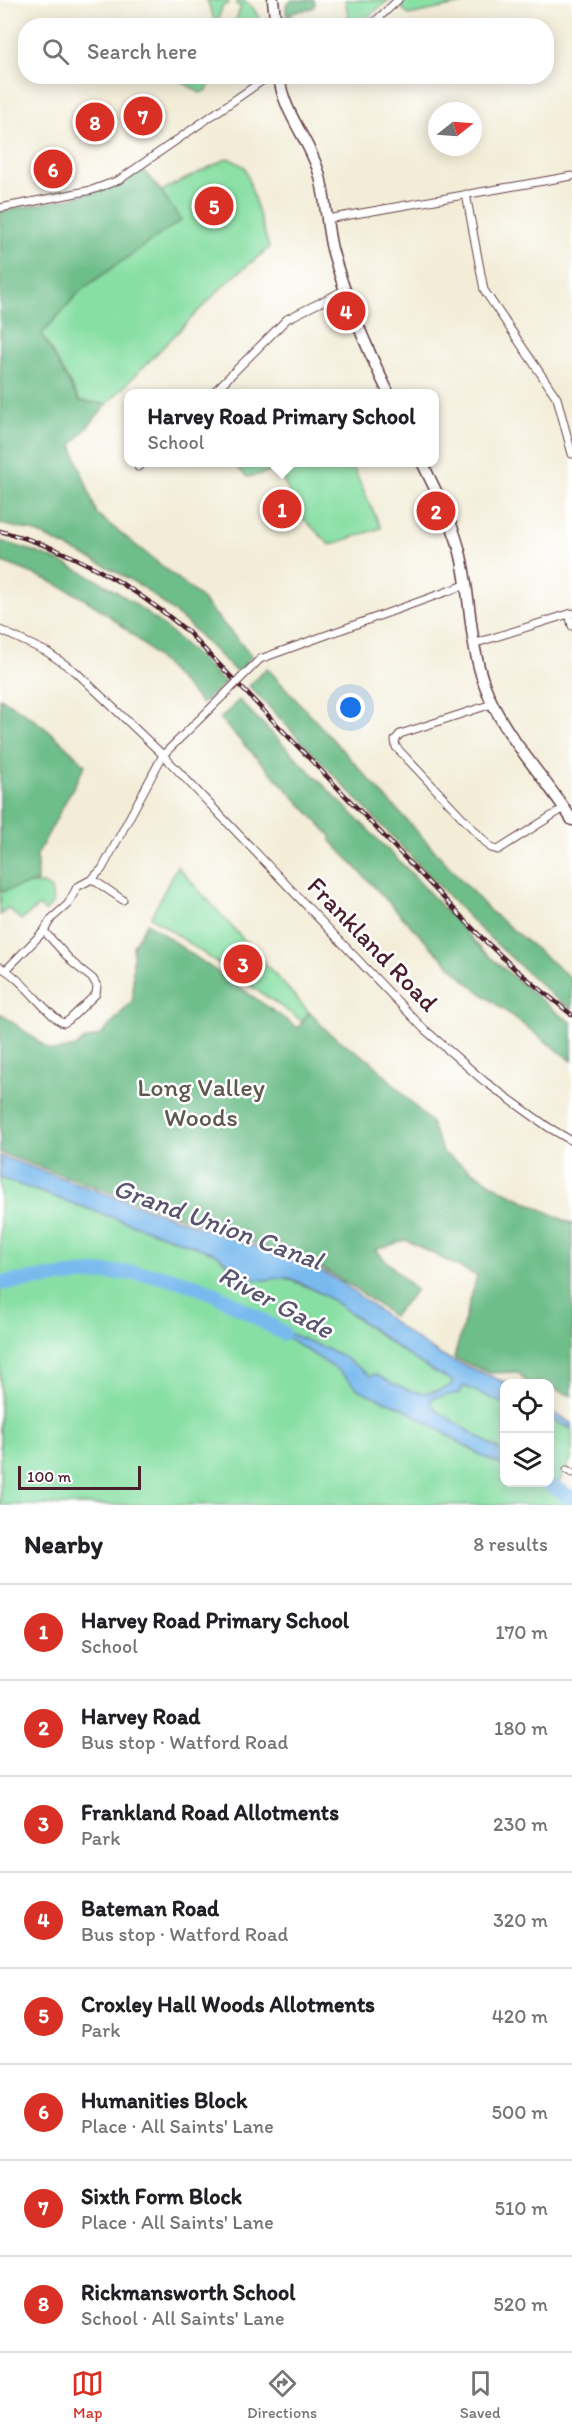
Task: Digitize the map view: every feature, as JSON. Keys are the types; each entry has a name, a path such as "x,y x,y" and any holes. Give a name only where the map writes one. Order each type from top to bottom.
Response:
{"main road":[{"path":"273,0 275,18"},
{"path":"281,84 285,104 308,144 319,174 332,247 345,290 365,345 387,389"},
{"path":"424,467 460,550 473,644 492,704 516,743 572,820"}],"street":[{"path":"379,18 398,0"},
{"path":"0,208 92,190 119,180 257,84"},
{"path":"327,219 572,176"},
{"path":"466,194 484,290 557,398 572,454"},
{"path":"216,389 287,318 345,290"},
{"path":"44,931 73,963 93,979 98,988 93,997 69,1020 60,1022 25,984 3,969 44,931 51,920 68,904 77,887 92,879 102,869 163,755 260,659 465,585"},
{"path":"473,644 570,613 572,626"},
{"name":"Frankland Road","path":"0,630 47,652 76,672 163,755 423,1028 484,1081 548,1127 572,1141"},
{"path":"492,704 400,734 395,740 396,747 491,848 502,849 564,807"},
{"path":"92,879 123,900"}],"green space":[{"path":"207,0 229,0 228,5 223,5 218,18 213,18"},
{"path":"237,0 246,3 253,8 259,18 237,18 241,7 236,4"},
{"path":"292,0 314,0 315,4 313,8 290,13 292,18 287,18 286,5"},
{"path":"345,0 389,0 366,18 349,18"},
{"path":"406,0 481,0 409,15 400,6"},
{"path":"186,84 209,84 207,90 200,93"},
{"path":"228,158 245,167 269,248 226,283 107,404 80,401 41,334 81,290 180,220 161,191"},
{"path":"143,170 181,220 81,290 42,334 79,401 107,404 72,445 97,514 198,595 252,656 237,673 186,622 143,587 106,566 33,531 0,524 0,211 55,201 109,187"},
{"path":"237,467 353,467 381,528 330,545 302,517 278,470 247,477"},
{"path":"0,541 66,564 123,596 174,635 225,683 202,704 137,638 100,609 53,582 0,561"},
{"path":"267,668 490,911 572,979 572,1009 554,997 479,928 249,686"},
{"path":"0,698 45,728 85,765 37,855 37,882 0,892"},
{"path":"239,700 410,872 483,951 572,1023 572,1061 468,983 331,841 331,836 220,719"},
{"path":"177,866 309,1012 302,1021 151,917"},
{"path":"28,884 43,884 51,889 53,903 45,912 39,906 21,920 8,908 0,915 0,892"},
{"name":"Long Valley Woods","path":"147,923 298,1028 309,1012 329,1033 372,1062 431,1123 443,1153 502,1190 572,1224 572,1396 554,1389 554,1379 524,1379 518,1372 490,1373 454,1358 477,1276 406,1240 375,1250 416,1290 393,1316 353,1287 318,1266 0,1153 0,1013 50,1050 76,1047 82,1041 101,1035 133,1000 133,946"},
{"path":"0,1178 217,1254 232,1270 269,1279 283,1277 325,1294 384,1339 428,1368 500,1402 500,1487 554,1487 554,1421 572,1429 572,1457 556,1488 572,1498 572,1505 0,1505"}],"water":[{"path":"0,1156 318,1269 344,1284 414,1338 442,1356 500,1380 500,1402 464,1386 459,1393 432,1398 431,1404 439,1412 500,1450 500,1464 403,1408 359,1390 339,1371 267,1324 339,1354 371,1376 375,1374 411,1391 429,1392 450,1386 453,1381 411,1357 313,1289 287,1278 264,1280 249,1278 217,1254 0,1178"},
{"path":"554,1414 572,1423 572,1429 554,1421"}],"waterway":[{"name":"River Gade","path":"0,1283 89,1274 156,1275 205,1290 283,1333"},
{"name":"River Gade","path":"553,1487 572,1498"}],"railway":[{"path":"0,531 51,548 99,570 144,598 187,631 480,936 515,969 572,1015"}],"place":[{"name":"Sixth Form Block","path":"143,116"},
{"name":"Rickmansworth School","path":"95,122"},
{"name":"Humanities Block","path":"53,169"},
{"name":"Croxley Hall Woods Allotments","path":"214,206"},
{"name":"Bateman Road","path":"346,311"},
{"name":"Harvey Road Primary School","path":"282,509"},
{"name":"Harvey Road","path":"436,511"},
{"name":"Frankland Road Allotments","path":"243,964"}],"water label":[{"name":"Grand Union Canal","path":"218,1224"}]}
